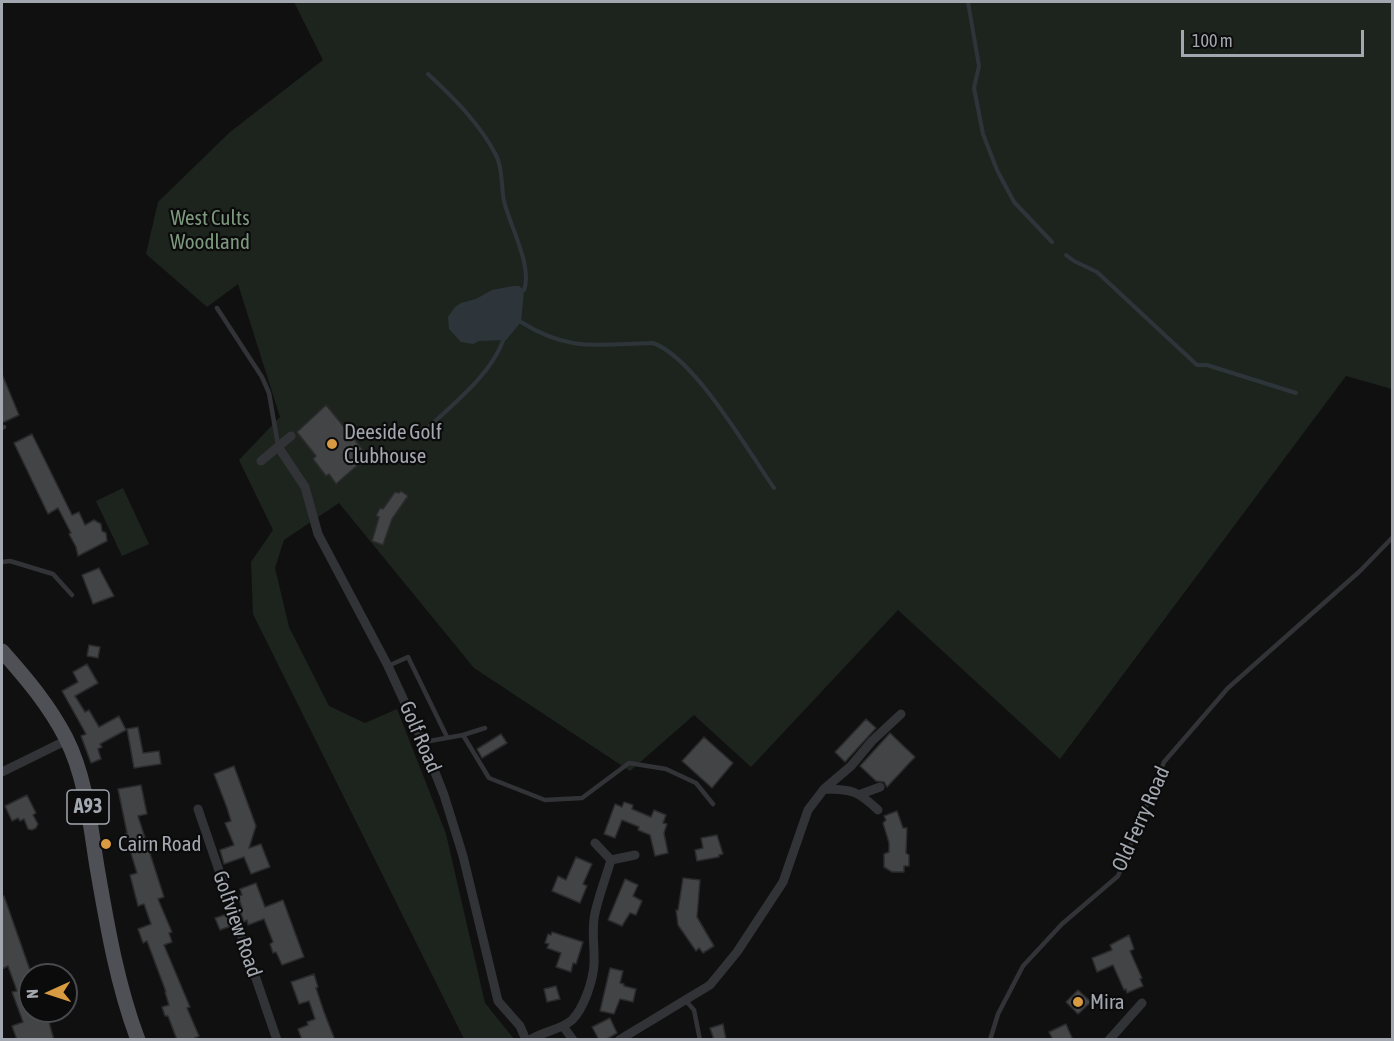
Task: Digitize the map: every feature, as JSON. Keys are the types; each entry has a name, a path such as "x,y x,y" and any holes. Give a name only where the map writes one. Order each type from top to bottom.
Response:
{"main road":[{"name":"A93","path":"2,651 34,687 67,740 85,792 117,971 138,1040"}],"street":[{"path":"261,461 291,436"},
{"name":"Golf Road","path":"279,448 305,487 318,534 388,666 423,742 444,795 463,856 498,1001 528,1040 563,1026 573,1019 580,1007 592,979 594,964 592,936 595,913 611,860"},
{"path":"619,1040 710,985 783,882 808,810 824,789 851,766 872,741 901,714"},
{"path":"2,772 67,740"},
{"path":"861,794 880,788"},
{"path":"824,789 842,789 861,794 878,810"},
{"name":"Golfview Road","path":"198,809 277,1040"},
{"path":"595,843 611,860 635,855"},
{"path":"1109,1040 1142,1003"},
{"path":"563,1026 573,1040"}],"lane":[{"path":"217,308 262,377 269,393 279,448"},
{"name":"Old Ferry Road","path":"990,1040 998,1014 1023,966 1062,924 1118,876 1164,762 1228,688 1360,571 1392,538"},
{"path":"2,562 10,561 53,574 72,595"},
{"path":"388,666 408,657 447,737"},
{"path":"423,742 463,735 485,728"},
{"path":"463,735 489,778 545,800 582,798 628,763 666,769 696,783 713,804"},
{"path":"686,1001 694,1010 700,1040"}],"green space":[{"name":"West Cults Woodland","path":"294,2 1392,2 1392,389 1346,376 1060,759 898,610 751,767 694,715 630,771 474,668 339,503 284,540 275,568 289,627 329,706 365,723 397,709 446,834 485,1003 514,1039 464,1039 253,614 251,562 273,530 239,460 280,417 238,284 207,307 146,254 158,202 230,132 323,60"},
{"path":"123,488 149,544 122,556 96,501"}],"shaded area":[{"path":"519,286 524,290 521,322 506,340 479,341 473,344 461,342 449,329 448,317 455,307 492,290"}],"building":[{"path":"2,374 19,415 2,423"},
{"name":"Deeside Golf Clubhouse","path":"326,405 368,456 336,484 329,474 326,476 313,459 316,456 297,432"},
{"path":"32,434 72,515 79,512 85,525 94,520 101,524 107,541 78,556 69,534 71,533 58,508 48,514 14,443"},
{"path":"401,491 408,496 392,519 383,545 372,541 379,517 376,516 380,508 383,509 395,492"},
{"path":"99,568 114,596 93,604 82,575"},
{"path":"89,645 100,647 98,658 87,656"},
{"path":"87,664 98,683 75,696 85,712 89,710 99,727 119,716 126,730 100,744 102,747 98,749 101,759 91,763 81,736 86,734 62,691 78,682 73,672"},
{"path":"866,719 876,728 845,762 835,752"},
{"path":"138,727 143,753 159,751 161,764 134,768 127,729"},
{"path":"890,733 915,757 887,787 884,782 876,781 860,766"},
{"path":"501,734 507,743 482,758 477,749"},
{"path":"704,737 733,763 712,788 682,761"},
{"path":"234,766 256,826 249,848 261,844 270,867 251,874 244,857 224,864 220,850 234,845 225,823 231,821 214,774"},
{"path":"141,785 147,814 138,816 164,897 158,899 172,932 169,933 172,942 164,945 190,1007 187,1008 199,1036 191,1040 177,1040 168,1016 165,1016 162,1007 169,1005 166,992 147,941 143,943 138,929 151,924 144,904 138,906 130,875 137,873 125,834 127,833 118,789"},
{"path":"27,795 36,813 33,815 38,824 32,830 28,829 24,819 20,821 18,818 12,821 5,806"},
{"path":"624,802 633,805 632,809 651,817 654,810 666,815 663,823 667,824 664,833 668,853 655,856 650,835 638,830 639,827 622,820 615,838 604,834 615,804 622,807"},
{"path":"897,811 903,828 907,828 906,853 909,855 909,866 904,866 904,872 892,872 884,867 884,854 889,852 889,843 883,823 886,820 884,816"},
{"path":"717,835 723,854 719,857 697,861 695,850 703,848 701,838"},
{"path":"576,857 592,864 583,884 587,886 580,903 552,891 558,876 566,880"},
{"path":"683,878 700,880 697,917 714,946 703,953 699,948 696,951 678,925 676,910 678,910"},
{"path":"625,879 638,885 633,896 642,901 636,915 630,913 622,926 608,920"},
{"path":"256,883 265,907 283,900 304,957 282,965 276,952 273,953 270,944 273,942 264,919 248,925 247,920 244,922 239,909 242,908 238,896 242,895 240,889"},
{"path":"2,896 4,896 28,963 18,963 18,1008 12,992 17,991 8,966 2,969"},
{"path":"227,914 231,926 220,930 215,918"},
{"path":"552,932 583,942 571,972 556,967 561,953 547,948 549,944 545,943 548,934 551,935"},
{"path":"1129,935 1134,949 1130,951 1142,978 1140,979 1143,986 1127,993 1113,965 1097,972 1092,958 1112,950 1110,945"},
{"path":"610,968 623,971 620,983 636,989 633,1002 620,999 614,1014 600,1011"},
{"path":"314,974 318,987 316,988 335,1040 302,1040 298,1029 315,1019 309,1001 299,1004 291,982"},
{"path":"556,986 560,999 547,1002 544,989"},
{"name":"Mira","path":"1078,990 1091,1002 1078,1014 1066,1002"},
{"path":"610,1018 617,1033 605,1040 599,1040 592,1027"},
{"path":"20,1023 49,1023 54,1040 17,1040 12,1026"},
{"path":"723,1024 726,1040 714,1040 710,1028"},
{"path":"1066,1024 1073,1040 1053,1040 1049,1032"}],"waterway":[{"path":"968,2 979,66 974,88 983,134 997,170 1014,202 1052,242"},
{"path":"428,74 474,122 496,155 501,171 504,201 523,257 526,280 524,290"},
{"path":"1066,255 1097,272 1197,365 1207,365 1296,393"},
{"path":"521,322 539,332 570,343 601,345 653,343 669,352 686,367 720,407 774,488"},
{"path":"429,427 481,377 503,341"}],"place":[{"name":"Deeside Golf Clubhouse","path":"332,444"},
{"name":"Cairn Road","path":"106,844"},
{"name":"Mira","path":"1078,1002"}]}
